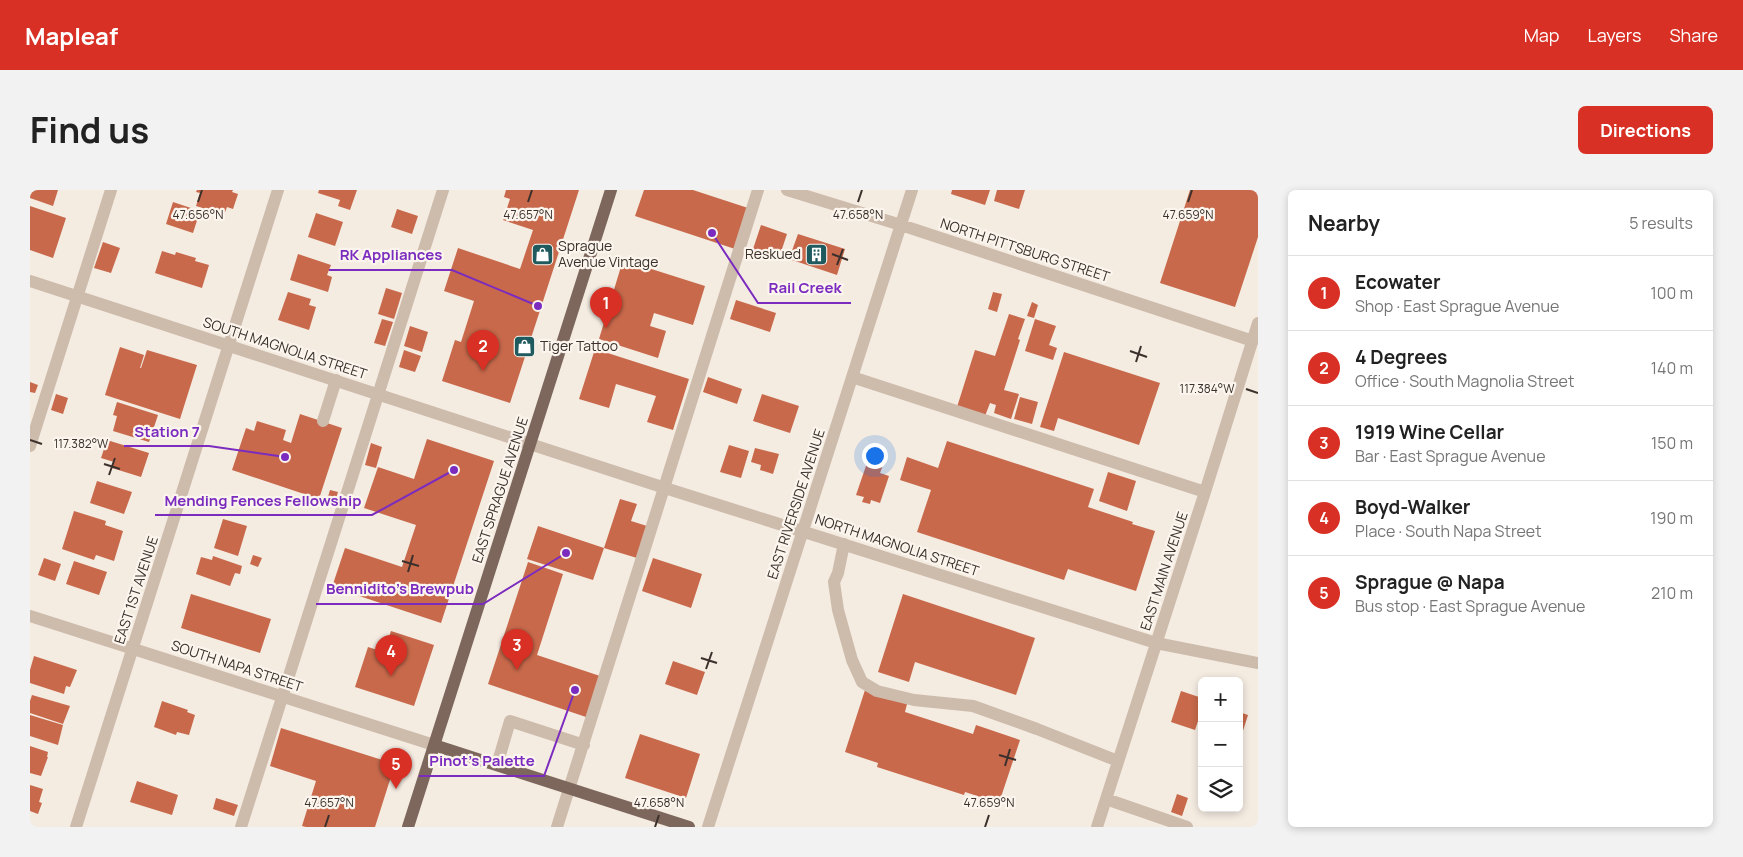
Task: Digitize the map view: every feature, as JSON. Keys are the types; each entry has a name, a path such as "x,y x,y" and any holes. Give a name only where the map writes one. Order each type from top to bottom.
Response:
{"main road":[{"name":"EAST SPRAGUE AVENUE","path":"408,827 611,190"},
{"path":"434,745 689,827"}],"street":[{"path":"30,446 111,190"},
{"name":"EAST 1ST AVENUE","path":"76,827 278,190"},
{"path":"241,827 443,190"},
{"path":"557,827 758,190"},
{"name":"NORTH PITTSBURG STREET","path":"787,190 901,225 1253,341"},
{"name":"EAST RIVERSIDE AVENUE","path":"708,827 912,190"},
{"name":"SOUTH MAGNOLIA STREET","path":"30,281 530,443"},
{"name":"EAST MAIN AVENUE","path":"1096,827 1258,323"},
{"path":"852,377 1205,492"},
{"path":"323,422 336,380"},
{"name":"NORTH MAGNOLIA STREET","path":"530,443 665,488 1156,643 1258,664"},
{"path":"844,544 838,573 834,582 838,610 852,660 862,682 877,691 914,700 973,706 1118,761"},
{"name":"SOUTH NAPA STREET","path":"30,616 434,745"},
{"path":"497,765 510,721 584,745"},
{"path":"1106,799 1187,827"}],"building":[{"path":"30,190 58,190 53,206 30,198"},
{"path":"197,190 233,190 232,192 238,194 233,209 227,207 224,215 196,206 200,193 196,192"},
{"path":"319,190 357,190 350,210 338,206 340,200 318,193"},
{"path":"506,190 579,190 510,403 442,381 455,340 461,342 474,301 444,291 458,248 520,269 533,230 503,220 510,199 504,197"},
{"path":"644,190 693,190 748,208 735,249 635,216"},
{"path":"952,190 990,190 985,205 951,194"},
{"path":"997,190 1025,190 1019,209 994,201"},
{"path":"1190,190 1258,190 1258,237 1235,307 1160,283"},
{"path":"173,202 200,211 193,233 166,224"},
{"path":"30,206 66,218 53,258 30,250"},
{"path":"397,209 418,216 412,234 391,227"},
{"path":"316,213 343,222 335,246 308,237"},
{"path":"761,225 787,234 778,261 752,252"},
{"name":"Reskued","path":"798,234 845,249 837,275 789,259"},
{"path":"103,242 120,248 111,273 94,268"},
{"path":"162,251 175,255 176,252 196,258 195,261 209,265 202,288 155,273"},
{"path":"298,254 331,265 327,275 332,277 328,292 290,280"},
{"path":"623,260 705,286 693,325 654,313 650,326 666,331 658,358 599,339"},
{"path":"386,288 402,293 394,319 378,314"},
{"path":"288,292 311,299 309,305 316,307 309,330 278,320"},
{"path":"993,292 1002,294 997,312 988,309"},
{"path":"736,300 776,313 770,332 730,319"},
{"path":"1032,302 1038,305 1034,318 1027,316"},
{"path":"1009,314 1025,319 1004,390 1019,394 1011,419 994,413 996,405 990,403 985,416 957,407 975,350 995,356"},
{"path":"382,319 393,322 385,346 374,343"},
{"path":"1035,319 1056,326 1049,345 1057,348 1053,360 1025,351"},
{"path":"410,326 428,332 422,352 404,346"},
{"path":"120,347 144,355 140,368 147,350 197,365 180,419 105,395"},
{"path":"595,349 689,379 673,430 647,422 656,396 616,384 609,408 579,399"},
{"path":"404,350 421,356 415,372 399,367"},
{"path":"1064,352 1160,383 1139,445 1058,418 1054,431 1040,427"},
{"path":"708,377 742,389 737,404 703,392"},
{"path":"30,382 38,385 35,393 30,392"},
{"path":"56,394 68,398 63,414 51,410"},
{"path":"762,394 799,406 790,433 753,421"},
{"path":"1020,397 1038,402 1032,424 1014,419"},
{"path":"117,402 158,415 149,442 113,431 117,416 113,415"},
{"path":"300,414 342,428 319,499 232,470 246,428 254,431 257,421 286,430 283,440 291,443"},
{"path":"427,439 494,461 441,623 332,587 345,548 402,567 416,525 364,508 378,467 414,479"},
{"path":"107,440 149,453 141,477 112,468 114,462 101,458"},
{"path":"947,441 1094,489 1088,507 1155,531 1136,591 1068,569 1064,580 917,532 931,490 900,480 907,457 938,468"},
{"path":"371,443 382,447 376,468 365,465"},
{"path":"729,445 749,451 741,478 720,472"},
{"path":"755,448 779,454 773,474 760,470 761,465 751,462"},
{"path":"868,460 883,465 880,473 889,476 880,503 871,500 870,504 862,502 864,497 856,495"},
{"path":"1108,472 1136,481 1127,511 1099,501"},
{"path":"97,481 132,492 124,514 90,503"},
{"path":"330,490 338,492 335,502 327,500"},
{"path":"620,499 637,504 631,521 647,526 637,558 604,548"},
{"path":"74,511 106,521 105,525 123,531 114,561 96,555 94,560 62,549"},
{"path":"223,519 247,526 238,556 214,548"},
{"path":"538,526 604,548 593,580 527,559"},
{"path":"253,555 262,558 258,567 250,564"},
{"path":"213,556 242,566 240,574 235,573 230,586 196,574 201,557 212,560"},
{"path":"44,558 61,564 55,581 38,575"},
{"path":"653,558 702,574 691,608 642,591"},
{"path":"74,561 107,572 99,595 66,584"},
{"path":"528,562 563,574 537,655 600,676 586,717 488,684"},
{"path":"191,594 271,619 260,653 181,628"},
{"path":"903,594 1035,638 1016,695 915,662 909,682 878,672"},
{"path":"391,631 434,645 414,706 355,687 368,647 384,652"},
{"path":"34,656 77,670 70,687 66,686 64,694 30,683 30,670"},
{"path":"673,661 705,672 697,695 665,684"},
{"path":"865,690 907,704 905,712 973,734 976,725 1020,740 999,803 965,792 964,795 877,767 878,763 845,752"},
{"path":"1181,691 1198,697 1198,721 1195,730 1171,722"},
{"path":"32,695 70,706 63,724 30,713"},
{"path":"162,701 188,710 187,712 195,715 189,735 177,732 176,735 154,727"},
{"path":"1243,713 1248,715 1243,731"},
{"path":"30,715 63,725 58,745 30,736"},
{"path":"281,728 395,764 375,827 302,826 316,781 270,766"},
{"path":"640,734 700,754 686,798 625,778"},
{"path":"30,746 48,752 41,776 30,773"},
{"path":"137,781 178,795 172,815 130,802"},
{"path":"30,785 43,789 39,802 42,803 38,814 30,811"},
{"path":"1177,794 1188,798 1182,816 1171,812"},
{"path":"216,798 238,805 234,816 213,809"}],"place":[{"name":"Rail Creek","path":"712,233"},
{"name":"Sprague Avenue Vintage","path":"542,254"},
{"name":"Reskued","path":"817,254"},
{"name":"RK Appliances","path":"538,306"},
{"name":"Ecowater","path":"606,328"},
{"name":"Tiger Tattoo","path":"524,346"},
{"name":"4 Degrees","path":"483,371"},
{"name":"Station 7","path":"285,457"},
{"name":"Mending Fences Fellowship","path":"454,470"},
{"name":"Bennidito's Brewpub","path":"566,553"},
{"name":"1919 Wine Cellar","path":"517,670"},
{"name":"Boyd-Walker","path":"391,676"},
{"name":"Pinot's Palette","path":"575,690"},
{"name":"Sprague @ Napa","path":"396,789"}]}
